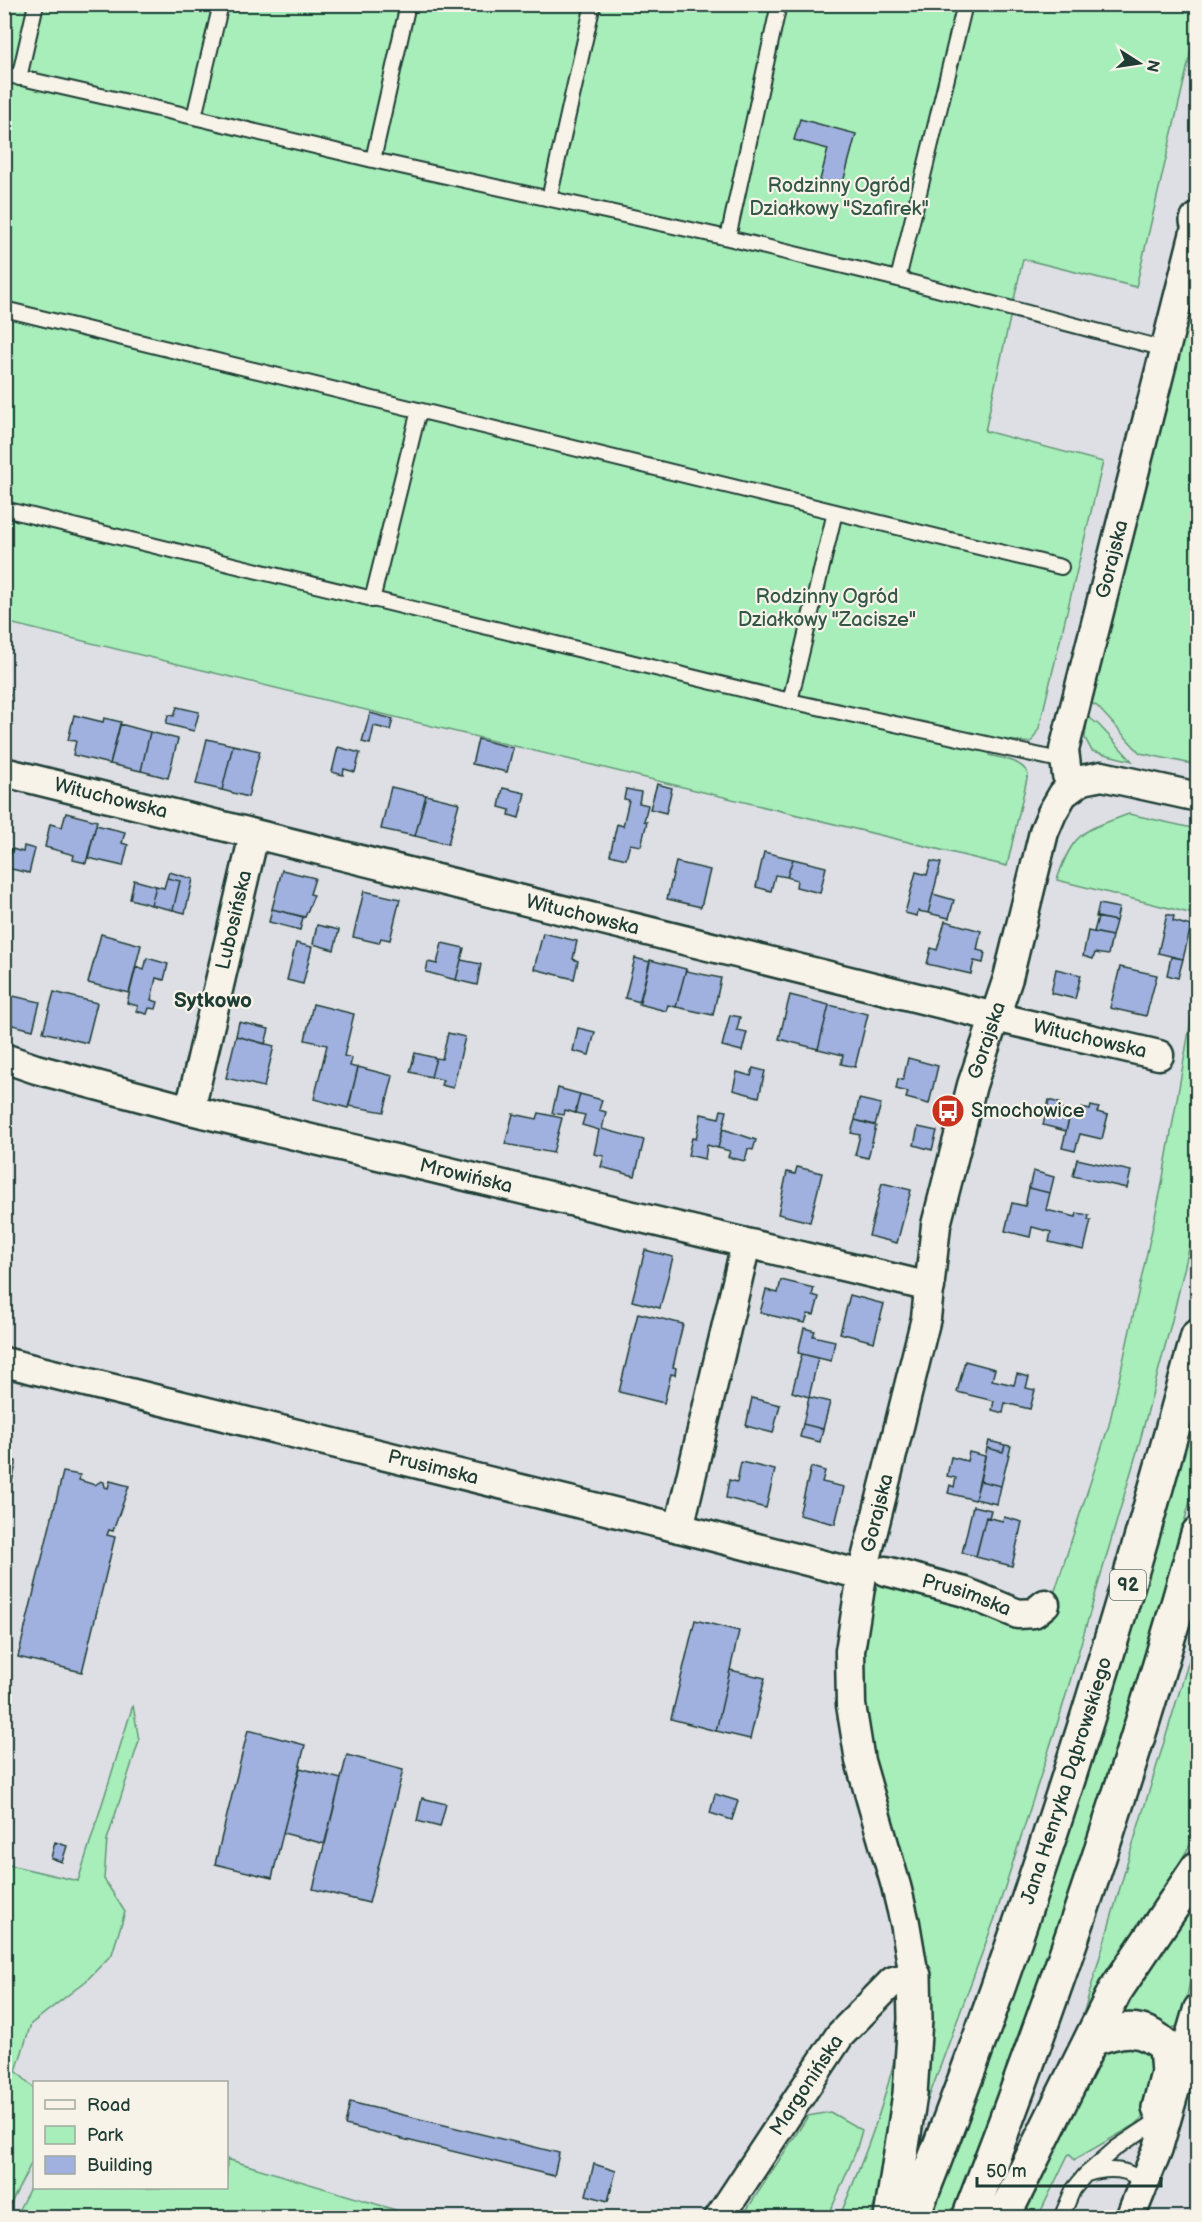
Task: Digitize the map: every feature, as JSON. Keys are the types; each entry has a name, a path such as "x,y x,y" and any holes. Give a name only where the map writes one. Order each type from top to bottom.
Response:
{"main road":[{"name":"Jana Henryka Dąbrowskiego","path":"912,2217 993,2003 1069,1780 1104,1669 1197,1336"},
{"path":"969,2217 1041,2026 1100,1854 1166,1646 1197,1534"},
{"path":"1000,2217 1009,2205 1115,1991 1197,1868"},
{"path":"891,2217 912,2076 915,1976"},
{"path":"1092,2039 1108,2033 1136,2030 1156,2038 1166,2047 1168,2073 1159,2108"}],"street":[{"name":"Gorajska","path":"915,1976 896,1886 860,1761 851,1705 850,1651 874,1573 926,1318 936,1225 972,1085 1008,978 1044,832 1063,794 1068,774 1064,750 1197,220"},
{"name":"Wituchowska","path":"4,772 995,1017 1159,1055"},
{"path":"1068,774 1082,780 1102,776 1197,797"},
{"name":"Lubosińska","path":"190,1110 254,835"},
{"name":"Mrowińska","path":"4,1058 36,1069 190,1110 930,1287"},
{"path":"679,1528 746,1244"},
{"name":"Prusimska","path":"4,1362 679,1528 965,1592 1018,1614 1034,1613 1045,1604"},
{"name":"Margonińska","path":"720,2217 840,2035 892,1981 915,1976"},
{"path":"1130,2217 1161,2139 1197,2009"}],"lane":[{"path":"19,78 36,4"},
{"path":"194,117 220,4"},
{"path":"373,160 408,4"},
{"path":"549,199 593,4"},
{"path":"728,238 779,4"},
{"path":"898,279 964,4"},
{"path":"4,74 373,160 728,238 898,279 1165,349"},
{"path":"4,309 1061,567"},
{"path":"372,600 419,410"},
{"path":"4,508 790,701 1068,774"},
{"path":"790,701 835,512"},
{"path":"1061,2217 1073,2190 1085,2175 1116,2148 1152,2124 1159,2108"},
{"path":"1085,2175 1100,2170 1120,2171 1132,2174 1143,2187"}],"green space":[{"path":"5,5 1197,5 1197,26 1136,287 1023,259 985,431 1103,462 1039,728 1031,743 993,738 989,755 1017,763 1028,774 1007,866 5,622"},
{"path":"1197,270 1197,765 1140,753 1097,706 1091,703"},
{"path":"1087,716 1099,725 1132,761 1092,751 1085,738"},
{"path":"1129,814 1197,829 1197,915 1057,880 1069,851 1082,835 1090,829"},
{"path":"1197,986 1197,1215 1172,1320 1138,1448 1061,1712 995,1918 919,2124 922,2098 862,1684 875,1580 879,1579 1023,1620 1051,1603 1109,1425 1161,1189"},
{"path":"1197,1389 1197,1477 1136,1692 1005,2082 953,2217 928,2218"},
{"path":"1197,1634 1197,1751 1195,1750 1190,1761 1197,1763 1197,1833 1089,2019 1083,2021 1129,1857"},
{"path":"133,1705 139,1741 107,1840 104,1879 125,1912 112,1954 86,1981 31,2024 16,2071 33,2087 33,2160 5,2215 5,1864 78,1881"},
{"path":"1197,1885 1197,1947 1182,2021 1178,2026 1172,2028 1122,2014"},
{"path":"906,2027 885,2173 870,2217 839,2218 876,2123 893,2065 897,2040"},
{"path":"1123,2040 1155,2055 1151,2093 1146,2111 1135,2125 1074,2160 1070,2154 1068,2155 1038,2217 1013,2218 1101,2050"},
{"path":"830,2112 862,2130 856,2151 828,2217 742,2217 808,2116"},
{"path":"228,2159 419,2217 15,2217 33,2182 33,2189 228,2189"}],"building":[{"path":"800,119 856,134 841,190 819,184 828,149 794,140"},
{"path":"4,693 10,694 4,716"},
{"path":"177,707 199,712 194,731 166,724 168,715 174,716"},
{"path":"370,713 393,719 390,730 374,726 370,744 362,742"},
{"path":"74,715 103,722 104,718 121,722 110,764 73,755 76,741 68,740"},
{"path":"120,724 150,732 141,771 110,764"},
{"path":"150,732 178,739 168,778 141,771"},
{"path":"207,739 233,745 222,790 196,784"},
{"path":"478,739 513,748 507,772 472,764"},
{"path":"233,745 260,751 248,797 222,790"},
{"path":"338,747 360,753 355,772 344,769 343,775 332,772"},
{"path":"657,784 672,788 666,813 650,809"},
{"path":"391,787 426,795 415,836 381,829"},
{"path":"503,788 525,793 519,818 509,815 510,810 499,807"},
{"path":"626,789 641,792 639,803 648,805 644,821 647,822 641,846 630,844 626,859 610,855 617,824 623,826 629,800 624,799"},
{"path":"426,795 459,803 448,844 415,836"},
{"path":"66,813 97,821 86,863 73,860 74,855 45,847 50,824 62,827"},
{"path":"96,825 125,832 122,843 128,845 123,866 88,858"},
{"path":"24,846 35,849 29,873 7,868 12,849 23,852"},
{"path":"4,848 12,849 7,868 4,868"},
{"path":"764,852 793,859 787,877 775,875 771,891 756,887"},
{"path":"793,859 826,867 820,893 796,887 797,880 787,877"},
{"path":"931,861 941,863 928,913 918,911 917,916 905,913 916,872 927,875"},
{"path":"676,862 710,870 701,907 667,899"},
{"path":"282,870 315,878 310,894 314,895 305,917 272,909"},
{"path":"169,872 193,879 185,913 173,910 180,881 167,878"},
{"path":"167,878 180,881 173,910 151,905 156,886 164,888"},
{"path":"134,880 156,886 151,905 130,899"},
{"path":"364,891 400,899 390,940 381,938 379,943 353,937"},
{"path":"933,894 954,900 949,918 928,913"},
{"path":"1099,904 1119,908 1116,921 1096,917"},
{"path":"272,909 303,917 300,930 269,922"},
{"path":"1167,914 1174,916 1173,921 1191,926 1183,959 1158,953"},
{"path":"1098,917 1116,921 1112,936 1094,932"},
{"path":"945,921 981,931 977,950 985,952 983,963 974,961 971,974 927,964 931,948 937,950"},
{"path":"317,925 339,930 334,950 313,944"},
{"path":"1088,931 1112,936 1108,955 1095,953 1093,959 1083,956"},
{"path":"543,933 577,941 573,959 578,961 574,979 534,969"},
{"path":"101,934 141,945 129,993 88,983"},
{"path":"296,943 312,947 303,984 287,980"},
{"path":"442,943 464,948 456,980 426,972 428,962 437,964"},
{"path":"4,953 10,954 4,978"},
{"path":"1171,957 1183,959 1178,978 1167,975"},
{"path":"147,958 168,964 164,980 156,978 151,1000 158,1002 156,1009 149,1008 147,1014 136,1011 138,1006 127,1003 136,967 144,970"},
{"path":"635,958 650,962 640,1002 625,998"},
{"path":"461,960 481,964 477,985 456,980"},
{"path":"650,960 686,969 676,1007 668,1005 666,1011 639,1004"},
{"path":"1120,967 1157,975 1146,1016 1110,1008"},
{"path":"686,969 686,971 721,978 713,1015 676,1007"},
{"path":"1056,969 1081,975 1075,999 1051,993"},
{"path":"54,992 97,1003 87,1043 43,1032"},
{"path":"4,994 40,1002 33,1030 4,1023"},
{"path":"790,995 829,1005 818,1049 779,1039"},
{"path":"313,1004 354,1014 344,1056 352,1058 350,1066 358,1068 348,1108 314,1099 327,1045 305,1040"},
{"path":"829,1005 868,1014 855,1067 841,1064 843,1055 818,1049"},
{"path":"730,1015 740,1017 737,1030 747,1032 742,1051 722,1046"},
{"path":"239,1022 269,1029 265,1044 236,1036"},
{"path":"578,1028 595,1032 589,1055 573,1051"},
{"path":"448,1033 465,1037 453,1088 441,1085 443,1080 431,1077 436,1058 442,1059"},
{"path":"236,1036 274,1046 264,1087 226,1078"},
{"path":"415,1053 436,1058 431,1077 410,1072"},
{"path":"908,1058 938,1066 929,1104 906,1098 908,1092 896,1089 898,1079 903,1080"},
{"path":"358,1067 393,1076 384,1112 349,1106"},
{"path":"753,1068 765,1071 759,1097 733,1090 737,1072 751,1076"},
{"path":"558,1088 580,1094 575,1113 565,1110 564,1115 552,1113"},
{"path":"580,1094 602,1100 599,1110 606,1112 602,1129 644,1140 635,1176 601,1167 604,1156 594,1154 599,1130 582,1125 585,1115 575,1113"},
{"path":"859,1099 881,1104 875,1125 855,1120"},
{"path":"1049,1100 1059,1103 1058,1109 1071,1111 1066,1131 1043,1125"},
{"path":"1091,1106 1099,1108 1097,1112 1108,1115 1102,1139 1080,1134 1075,1151 1062,1148 1071,1111 1081,1114 1082,1108 1090,1110"},
{"path":"721,1110 727,1111 718,1148 707,1145 705,1159 688,1155 692,1138 696,1139 701,1114 719,1118"},
{"path":"539,1113 562,1118 553,1153 505,1144 513,1114 537,1119"},
{"path":"855,1120 876,1126 868,1158 855,1155 860,1135 851,1133"},
{"path":"918,1127 937,1131 932,1150 914,1145"},
{"path":"723,1129 756,1140 753,1150 748,1149 745,1161 728,1157 730,1151 718,1148"},
{"path":"1077,1159 1131,1171 1127,1188 1073,1176"},
{"path":"797,1167 822,1173 810,1222 778,1214 787,1172 795,1174"},
{"path":"1033,1171 1054,1177 1050,1193 1029,1188"},
{"path":"882,1183 911,1190 897,1243 869,1236"},
{"path":"1029,1188 1050,1193 1046,1210 1076,1217 1077,1213 1089,1215 1088,1220 1091,1220 1084,1250 1049,1242 1051,1232 1032,1227 1030,1237 1005,1231 1012,1203 1025,1206"},
{"path":"645,1250 673,1257 660,1308 632,1301"},
{"path":"781,1280 814,1288 812,1295 819,1297 814,1315 808,1314 805,1323 760,1313 766,1290 778,1293"},
{"path":"850,1295 884,1304 874,1342 840,1333"},
{"path":"638,1313 683,1324 673,1367 676,1368 675,1375 671,1374 664,1403 619,1392"},
{"path":"804,1328 815,1331 813,1336 835,1341 831,1361 798,1353"},
{"path":"802,1354 818,1358 809,1397 792,1392"},
{"path":"965,1361 995,1369 992,1380 1014,1385 1017,1374 1029,1377 1026,1388 1035,1390 1030,1409 1005,1403 1003,1413 992,1410 994,1401 957,1392"},
{"path":"809,1397 830,1402 823,1429 803,1424"},
{"path":"752,1398 780,1405 773,1433 746,1426"},
{"path":"803,1424 823,1429 820,1442 800,1437"},
{"path":"989,1441 1005,1445 1003,1452 987,1448"},
{"path":"1005,1445 1011,1446 1001,1486 980,1481 987,1448 1003,1452"},
{"path":"969,1452 985,1456 975,1500 948,1493 950,1485 954,1487 956,1478 947,1476 951,1457 967,1461"},
{"path":"7,1459 16,1461 16,1465 7,1502 4,1501 4,1463"},
{"path":"741,1462 775,1470 766,1508 726,1498 729,1480 737,1482"},
{"path":"811,1467 825,1471 822,1482 844,1487 835,1524 799,1515"},
{"path":"63,1472 80,1475 79,1480 95,1485 101,1481 104,1482 105,1487 108,1488 110,1481 129,1486 113,1531 109,1530 107,1535 115,1537 82,1672 18,1657"},
{"path":"980,1481 1001,1486 997,1504 975,1499"},
{"path":"973,1506 991,1510 989,1518 986,1517 976,1556 962,1553"},
{"path":"986,1517 1003,1521 1004,1517 1022,1522 1012,1566 976,1557"},
{"path":"695,1620 739,1631 716,1731 671,1719"},
{"path":"730,1670 765,1678 750,1739 716,1731"},
{"path":"248,1730 305,1745 272,1878 215,1864"},
{"path":"347,1755 403,1770 369,1903 313,1889"},
{"path":"300,1768 341,1779 325,1844 283,1833"},
{"path":"715,1794 738,1801 732,1820 710,1813"},
{"path":"422,1798 446,1804 440,1827 417,1821"},
{"path":"55,1842 67,1846 62,1862 51,1858"},
{"path":"350,2102 559,2153 554,2176 345,2125"},
{"path":"594,2164 616,2171 608,2201 586,2195"}],"place":[{"name":"Smochowice","path":"948,1111"}],"district":[{"name":"Sytkowo","path":"213,1000"}],"park label":[{"name":"Rodzinny Ogród Działkowy \"Szafirek\"","path":"839,198"},
{"name":"Rodzinny Ogród Działkowy \"Zacisze\"","path":"827,608"}]}
